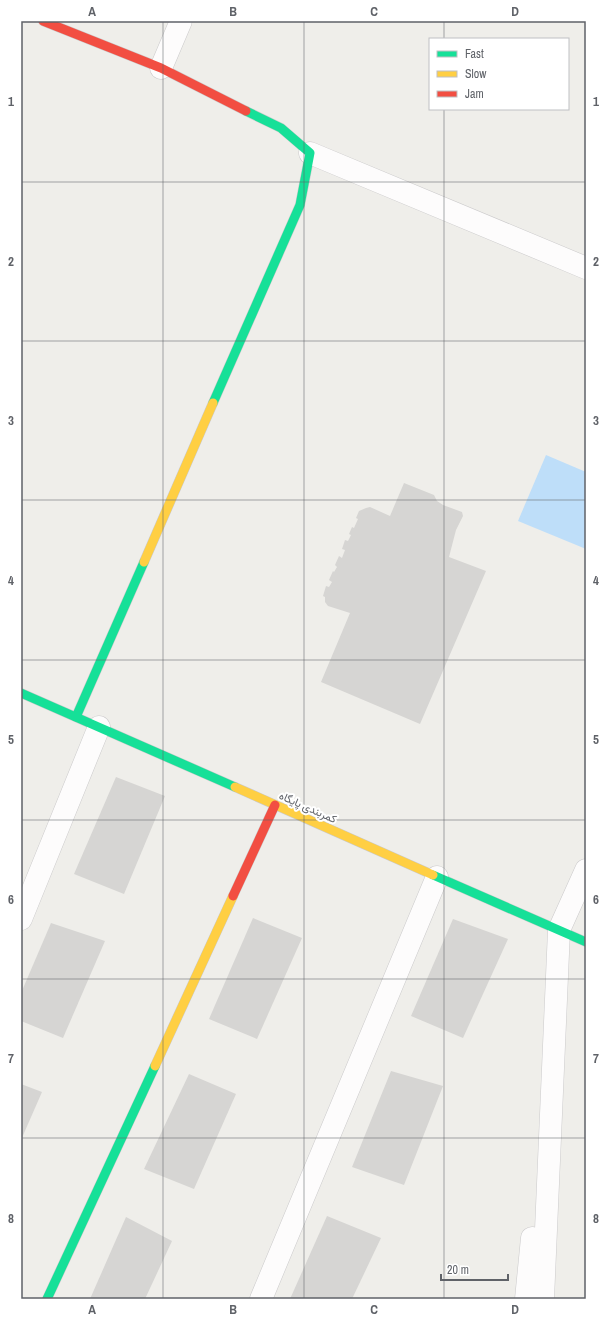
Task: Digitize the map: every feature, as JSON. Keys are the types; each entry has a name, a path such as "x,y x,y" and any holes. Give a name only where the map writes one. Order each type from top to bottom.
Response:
{"street":[{"path":"42,21 161,68 281,128 310,153 586,268"},
{"path":"161,68 181,21"},
{"path":"76,717 300,205 310,153"},
{"name":"کمربندی پایگاه","path":"21,693 586,942"},
{"path":"21,918 99,727"},
{"path":"47,1299 275,805"},
{"path":"526,1299 532,1235 553,928 586,870"},
{"path":"261,1299 438,877"},
{"path":"543,1299 553,928"}],"water":[{"path":"546,455 586,472 586,549 518,521"}],"building":[{"path":"404,483 434,495 437,501 443,505 462,512 463,516 456,530 449,557 486,571 420,724 321,682 350,613 328,606 325,602 325,597 323,596 326,586 329,587 332,582 329,580 333,571 334,572 337,567 335,565 339,556 342,558 345,550 342,549 345,540 348,541 351,535 349,534 352,527 354,528 358,519 356,518 359,511 370,507 390,516"},
{"path":"116,777 165,796 124,894 74,874"},
{"path":"253,918 302,938 257,1039 209,1019"},
{"path":"453,919 508,939 463,1038 411,1016"},
{"path":"51,923 105,941 63,1038 21,1021 21,993"},
{"path":"391,1071 443,1086 404,1185 352,1167"},
{"path":"189,1074 236,1094 194,1189 144,1169"},
{"path":"21,1084 42,1092 21,1140"},
{"path":"327,1216 381,1238 352,1299 290,1299"},
{"path":"126,1217 172,1241 145,1299 90,1299"}],"traffic: fast":[{"path":"213,403 300,205 310,153 281,128 246,111"},
{"path":"76,717 144,562"},
{"path":"21,693 235,787"},
{"path":"433,875 586,942"},
{"path":"47,1299 155,1066"}],"traffic: slow":[{"path":"144,562 213,403"},
{"path":"235,787 433,875"},
{"path":"155,1066 233,896"}],"traffic: jam":[{"path":"43,21 161,68 246,111"},
{"path":"233,896 275,805"}]}
